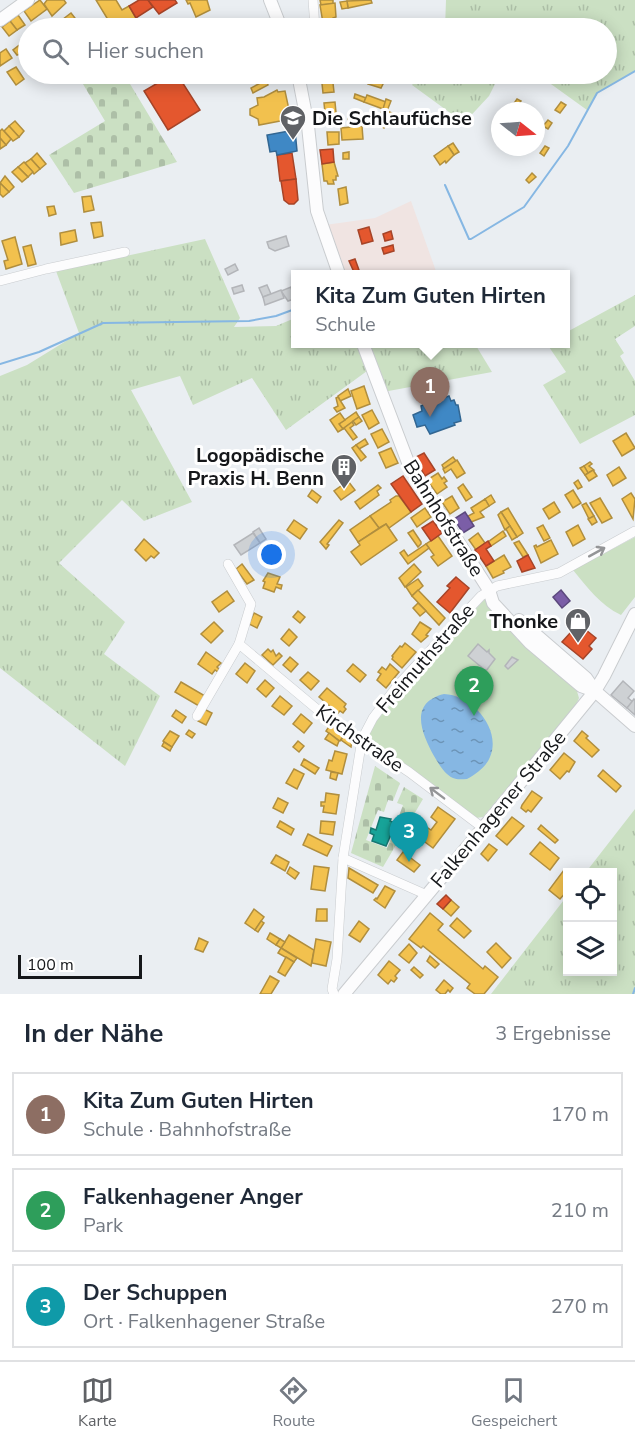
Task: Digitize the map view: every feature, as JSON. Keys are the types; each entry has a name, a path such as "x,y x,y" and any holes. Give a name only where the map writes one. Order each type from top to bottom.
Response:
{"street":[{"path":"0,20 28,0"},
{"path":"270,0 277,18"},
{"path":"313,0 314,18"},
{"path":"299,84 308,126 317,211 338,270"},
{"path":"0,281 124,252"},
{"name":"Bahnhofstraße","path":"365,348 409,465 489,590 493,603 531,643 581,686 595,691 635,726"},
{"name":"Freimuthstraße","path":"334,994 332,989 337,959 343,858 362,739 373,718 398,685 453,624 489,590 497,586 559,573 635,531"},
{"path":"197,716 239,644 252,604 228,564"},
{"name":"Falkenhagener Straße","path":"344,994 595,691 635,614"},
{"name":"Kirchstraße","path":"239,644 324,715 409,772 483,828"},
{"path":"343,858 428,895"}],"shaded area":[{"path":"411,201 436,270 341,270 325,225 375,218"}],"green space":[{"path":"446,0 635,0 635,71 617,82 617,18 445,18"},
{"path":"83,84 130,84 177,162 74,193 49,155 105,121"},
{"path":"495,84 489,96 464,123 412,85"},
{"path":"551,84 613,84 598,93 587,110"},
{"path":"205,239 240,318 234,327 276,326 291,320 291,348 358,348 367,371 286,430 252,378 193,405 180,376 131,390 192,502 144,521 122,500 59,563 125,622 104,654 160,696 125,766 0,668 0,376 27,365 79,333 56,271"},
{"path":"635,295 635,326 615,339 624,353 620,356 635,381 635,415 580,444 543,385 566,372 550,348 570,348 570,330"},
{"path":"366,348 477,348 492,372 383,392"},
{"path":"635,537 635,597 621,615 589,590 573,570"},
{"path":"485,599 517,639 576,688 579,698 575,707 483,817 476,818 369,737 372,726"},
{"path":"375,766 400,783 393,801 388,800 384,812 378,810 366,840 387,848 401,818 399,816 403,805 397,803 404,787 423,799 383,867 351,853"},
{"path":"635,809 635,994 491,994 563,901 563,976 617,976 617,868 589,868"}],"water":[{"path":"444,694 465,700 474,707 482,715 492,735 493,746 488,761 467,779 455,779 444,771 422,729 422,712 426,704 433,698"}],"building: Wohnen":[{"path":"40,0 47,9 35,18 29,18 24,11"},
{"path":"47,0 64,0 66,3 52,16 44,4"},
{"path":"96,0 116,0 122,10 129,6 136,18 107,18"},
{"path":"186,0 207,0 210,10 196,17 190,3 188,4"},
{"path":"320,0 333,0 333,4 321,5"},
{"path":"371,0 372,3 348,8 347,1"},
{"path":"347,1 348,8 342,9 340,2"},
{"path":"335,3 336,17 322,18 320,5"},
{"path":"71,13 75,18 64,18"},
{"path":"18,15 20,18 18,18 18,29 17,30 10,21"},
{"path":"10,21 17,30 9,36 2,27"},
{"path":"18,46 18,55 17,55 13,50"},
{"path":"6,49 12,58 0,66 0,53"},
{"path":"16,67 18,84 16,85 7,72"},
{"path":"258,84 268,85 253,93 251,88"},
{"path":"322,84 333,84 334,92 323,93"},
{"path":"368,84 383,84 381,88"},
{"path":"277,90 278,92 285,91 291,119 259,125 258,119 250,115 250,109 258,105 257,98"},
{"path":"355,94 366,98 364,102 354,98"},
{"path":"367,95 386,102 383,109 364,102"},
{"path":"386,99 391,101 387,111 383,109"},
{"path":"335,102 337,123 326,124 324,103"},
{"path":"561,102 566,105 560,113 555,110"},
{"path":"383,109 392,113 384,128 375,123"},
{"path":"361,113 362,126 349,127 348,114"},
{"path":"548,120 552,123 548,129 545,124"},
{"path":"15,121 24,131 19,137 9,126"},
{"path":"9,126 19,137 13,141 4,131"},
{"path":"362,126 363,139 342,140 341,128"},
{"path":"2,129 11,139 6,145 0,138"},
{"path":"327,132 339,132 339,144 328,145"},
{"path":"0,138 6,145 0,149"},
{"path":"453,143 459,152 454,155 448,146"},
{"path":"448,146 454,155 446,163 445,161 440,165 434,156"},
{"path":"349,152 349,159 343,159 343,153"},
{"path":"37,153 46,164 40,169 31,159"},
{"path":"31,159 40,169 34,174 25,163"},
{"path":"24,162 33,172 28,177 18,167"},
{"path":"334,162 338,176 336,180 333,180 334,184 328,184 324,181 322,164"},
{"path":"18,167 28,177 22,182 12,172"},
{"path":"532,173 536,177 529,183 526,180"},
{"path":"5,176 14,187 9,192 0,183"},
{"path":"0,183 9,192 3,197 0,194"},
{"path":"346,187 348,203 340,205 338,189"},
{"path":"91,196 94,210 84,212 82,197"},
{"path":"54,206 56,214 49,216 47,207"},
{"path":"101,222 103,236 94,238 91,223"},
{"path":"75,230 77,241 61,245 60,233"},
{"path":"15,237 22,264 6,269 4,261 8,260 2,241"},
{"path":"31,245 36,264 28,266 23,247"},
{"path":"364,386 370,404 357,409 351,391"},
{"path":"348,389 351,396 340,401 338,396"},
{"path":"338,397 345,408 337,412 334,408 338,406 336,398"},
{"path":"372,410 379,423 369,429 362,415"},
{"path":"356,412 359,417 343,429 339,424"},
{"path":"340,413 345,420 339,424 343,429 338,432 330,420"},
{"path":"359,417 362,421 356,425 353,421"},
{"path":"352,422 354,425 350,428 357,437 353,440 344,428"},
{"path":"382,429 389,442 378,448 371,434"},
{"path":"626,433 635,448 622,456 613,441"},
{"path":"365,439 368,444 359,449 356,445"},
{"path":"356,445 366,457 361,461 352,448"},
{"path":"391,448 398,463 386,468 379,453"},
{"path":"453,457 456,461 444,469 442,465"},
{"path":"457,460 465,473 457,478 451,469 445,473 443,469"},
{"path":"590,462 592,464 589,466 594,470 588,473 584,466"},
{"path":"584,466 588,473 585,475 580,468"},
{"path":"619,467 626,478 613,486 607,475"},
{"path":"593,470 597,476 589,481 585,475"},
{"path":"438,473 442,479 444,477 447,481 444,483 447,487 437,494 427,480"},
{"path":"578,480 582,487 578,489 574,483"},
{"name":"Logopädische Praxis H. Benn","path":"348,481 355,490 341,500 334,491"},
{"path":"463,484 472,497 466,501 458,488"},
{"path":"378,485 381,488 377,491 379,495 360,509 355,502"},
{"path":"312,490 321,497 317,503 308,496"},
{"path":"573,490 581,503 573,508 565,495"},
{"path":"631,493 635,499 633,519 622,499"},
{"path":"491,495 495,502 489,506 485,499"},
{"path":"399,496 411,512 389,528 386,524 379,528 370,516"},
{"path":"452,496 459,508 450,514 442,502"},
{"path":"600,498 612,518 602,523 590,503"},
{"path":"485,499 489,506 480,512 484,517 471,522 468,516 474,513 471,508"},
{"path":"554,502 560,512 549,519 543,509"},
{"path":"586,503 594,516 589,519 582,505"},
{"path":"425,508 431,517 417,527 411,518"},
{"path":"508,508 523,533 517,537 501,512"},
{"path":"501,512 510,526 505,530 498,515"},
{"path":"370,516 379,528 358,542 350,530"},
{"path":"594,516 597,522 592,525 588,519"},
{"path":"294,520 307,529 300,539 287,530"},
{"path":"339,520 343,523 327,544 329,545 326,549 320,542"},
{"path":"386,524 397,540 361,565 351,552 360,545 358,542"},
{"path":"543,525 550,538 544,541 537,528"},
{"path":"578,525 585,539 573,546 566,532"},
{"path":"510,526 517,537 512,540 506,529"},
{"path":"413,530 421,542 418,547 408,533"},
{"path":"503,531 506,536 491,546 488,542"},
{"path":"478,533 485,543 476,550 469,540"},
{"path":"438,536 452,556 438,566 431,557 434,555 426,544"},
{"path":"144,539 159,553 146,561 135,550"},
{"path":"551,540 558,554 541,563 534,546 537,547"},
{"path":"519,541 528,555 523,557 514,543"},
{"path":"426,544 429,548 408,564 400,553 404,550 408,556"},
{"path":"504,555 511,567 493,578 486,566"},
{"path":"242,564 254,580 247,584 236,569"},
{"path":"414,564 421,572 405,587 399,578"},
{"path":"268,573 280,577 277,584 282,585 281,589 276,587 274,592 263,588 265,582 263,581"},
{"path":"418,579 423,586 412,596 406,587"},
{"path":"418,590 445,618 439,625 412,596"},
{"path":"227,591 234,601 219,612 212,602"},
{"path":"418,603 426,611 420,616 413,608"},
{"path":"298,611 305,617 300,623 293,617"},
{"path":"254,613 262,617 257,628 249,624"},
{"path":"214,622 223,631 211,643 201,634"},
{"path":"420,622 431,629 426,635 428,636 421,642 412,634"},
{"path":"289,629 297,637 289,646 281,639"},
{"path":"405,643 416,652 402,668 392,659 392,656"},
{"path":"268,649 271,652 273,650 276,656 279,653 282,656 273,665 262,655"},
{"path":"206,652 221,663 217,667 218,672 215,670 212,674 198,664"},
{"path":"290,657 298,664 291,672 283,665"},
{"path":"245,663 255,671 247,683 236,674"},
{"path":"353,664 366,675 360,682 347,671"},
{"path":"390,664 399,672 386,688 377,680 381,674 378,672 382,667 386,670"},
{"path":"308,672 319,681 311,690 300,680"},
{"path":"265,680 274,688 266,697 257,689"},
{"path":"181,682 205,696 199,706 175,692"},
{"path":"327,688 346,704 343,713 340,711 338,713 319,697"},
{"path":"280,696 292,706 284,715 272,706"},
{"path":"204,709 212,713 206,725 198,721"},
{"path":"176,710 186,717 182,723 172,716"},
{"path":"301,714 312,723 304,733 293,724"},
{"path":"330,725 344,735 340,741 326,731"},
{"path":"189,730 195,734 192,738 186,734"},
{"path":"170,731 179,736 172,747 163,741"},
{"path":"582,731 599,750 592,757 574,741"},
{"path":"329,733 339,741 337,746 325,739"},
{"path":"344,735 352,740 351,747 341,740"},
{"path":"298,741 304,746 299,752 293,747"},
{"path":"164,742 172,747 170,751 162,746"},
{"path":"335,751 347,754 342,774 326,770"},
{"path":"564,753 575,762 569,772 567,771 560,779 550,770"},
{"path":"304,759 319,768 315,774 301,765"},
{"path":"294,769 304,774 297,789 286,783"},
{"path":"603,770 621,786 616,792 598,776"},
{"path":"331,772 338,773 336,780 330,778"},
{"path":"532,791 542,798 531,812 528,810 526,812 521,808"},
{"path":"326,793 339,795 336,814 323,812 324,806 321,806 321,802 325,802"},
{"path":"278,798 288,803 283,813 273,808"},
{"path":"438,807 455,819 433,848 417,836 425,826 431,830 437,822 431,817"},
{"path":"512,817 524,826 507,845 496,836"},
{"path":"280,821 294,829 291,835 277,827"},
{"path":"321,821 335,822 333,835 320,833"},
{"path":"541,825 558,840 555,843 538,829"},
{"path":"308,834 332,846 327,856 303,845"},
{"path":"540,842 559,858 550,870 530,854"},
{"path":"489,844 497,850 488,861 481,854"},
{"path":"403,852 420,865 414,872 397,860"},
{"path":"276,855 289,862 285,871 271,863"},
{"path":"314,866 329,868 325,891 311,889"},
{"path":"290,867 299,873 295,879 287,873"},
{"path":"349,868 378,885 373,893 348,878"},
{"path":"563,871 563,896 560,899 549,890"},
{"path":"385,886 395,891 385,908 374,900"},
{"path":"451,900 459,907 451,916 443,909"},
{"path":"254,909 264,917 255,930 245,923"},
{"path":"317,909 327,909 327,921 316,921"},
{"path":"430,913 443,924 438,930 483,969 485,966 498,977 484,994 475,994 467,988 470,984 423,946 421,948 409,939"},
{"path":"457,918 471,931 464,938 450,926"},
{"path":"261,921 264,923 258,932 255,930"},
{"path":"359,921 369,929 360,942 349,935"},
{"path":"270,933 280,939 276,945 267,939"},
{"path":"289,935 314,950 311,966 281,948"},
{"path":"199,938 208,942 203,952 195,949"},
{"path":"280,939 285,942 281,948 276,945"},
{"path":"316,939 331,942 326,966 312,963"},
{"path":"496,943 511,958 502,968 487,952"},
{"path":"409,944 417,953 409,963 399,955"},
{"path":"281,948 297,958 294,962 278,953"},
{"path":"430,956 439,964 435,968 427,961"},
{"path":"286,957 294,962 285,976 278,972"},
{"path":"389,961 400,970 394,982 391,980 388,984 378,975"},
{"path":"414,967 423,975 420,978 411,970"},
{"path":"270,976 279,981 271,994 260,994"},
{"path":"444,980 453,988 450,992 448,990 445,994 441,994 436,990"}],"building: Handel":[{"path":"139,0 148,0 153,7 136,18 129,6"},
{"path":"148,0 175,0 177,3 159,14"},
{"path":"156,84 183,84 200,110 168,130 144,91"},
{"path":"333,149 334,162 322,164 320,150"},
{"path":"292,153 296,179 280,181 277,155"},
{"path":"296,179 298,200 294,204 289,204 284,200 281,181"},
{"path":"369,227 373,241 362,244 358,230"},
{"path":"391,231 393,239 385,241 383,234"},
{"path":"393,245 394,251 384,254 382,248"},
{"path":"355,259 359,270 353,270 349,261"},
{"path":"424,453 435,470 425,476 414,458"},
{"path":"403,476 422,504 411,512 391,484"},
{"path":"433,521 442,533 431,541 422,528"},
{"path":"488,541 491,546 486,549 494,561 486,566 475,550"},
{"path":"528,555 535,568 522,572 517,561"},
{"path":"456,577 469,588 450,613 437,602 450,588 447,586"},
{"name":"Thonke","path":"586,630 596,638 589,646 592,649 583,659 562,642 571,632 579,638"},
{"path":"446,895 451,900 443,909 437,904"}],"building: Büros":[{"path":"465,512 474,526 463,533 454,519"},
{"path":"561,590 570,601 562,608 553,597"}],"building: Schulen":[{"path":"295,130 297,151 277,155 276,151 270,152 267,135"},
{"path":"449,396 451,401 454,400 458,405 461,421 430,434 425,425 417,427 413,415 422,411 421,406 438,398 438,400"}],"building: Öffentlich":[{"path":"380,817 391,819 390,821 396,823 386,846 372,841 374,835 370,833 371,828 376,830"}],"building: Sonstige":[{"path":"286,236 289,246 275,251 269,248 267,242"},
{"path":"235,264 238,270 228,275 225,269"},
{"path":"242,285 244,291 234,294 232,288"},
{"path":"267,285 271,294 263,297 259,288"},
{"path":"291,287 291,300 288,301 281,291"},
{"path":"281,290 284,298 265,305 263,297"},
{"path":"259,528 266,539 260,543 253,532"},
{"path":"253,533 260,543 241,555 234,545"},
{"path":"478,644 487,652 489,650 495,659 486,671 468,656"},
{"path":"512,657 518,660 508,669 505,666"},
{"path":"623,681 634,691 628,698 633,702 627,708 611,695"},
{"path":"635,700 635,715 627,708"}],"waterway":[{"path":"617,81 635,71"},
{"path":"445,185 469,239 471,239 524,207 568,146 597,93 613,84"},
{"path":"0,364 39,352 103,323 249,321 291,310"},
{"path":"633,994 635,988"}],"place":[{"name":"Die Schlaufüchse","path":"293,141"},
{"name":"Kita Zum Guten Hirten","path":"430,417"},
{"name":"Logopädische Praxis H. Benn","path":"344,490"},
{"name":"Thonke","path":"578,644"},
{"name":"Falkenhagener Anger","path":"474,716"},
{"name":"Der Schuppen","path":"409,862"}]}
